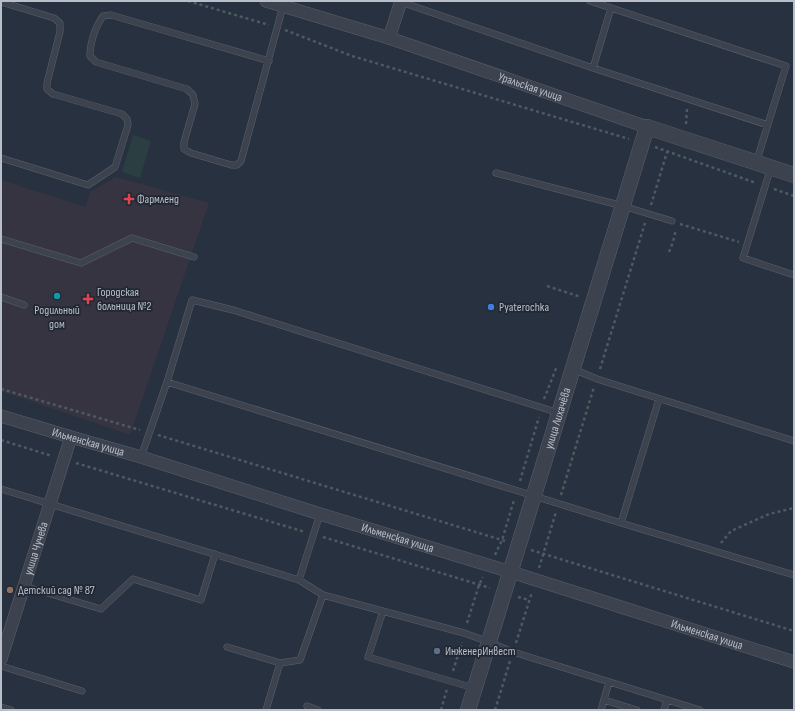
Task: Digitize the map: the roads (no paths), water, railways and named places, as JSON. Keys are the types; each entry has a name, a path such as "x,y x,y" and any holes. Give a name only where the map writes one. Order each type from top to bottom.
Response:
{"street":[{"name":"Уральская улица","path":"266,1 389,38 647,127 794,175"},
{"path":"389,38 401,2"},
{"name":"улица Лихачёва","path":"468,710 647,127"},
{"name":"Ильменская улица","path":"1,416 71,438 141,457 794,662"},
{"name":"улица Чучева","path":"1,659 71,438"}],"lane":[{"path":"590,1 786,66 756,163"},
{"path":"1,2 54,18 60,23 60,32 47,83 47,89 53,94 122,114 127,118 128,125 115,167 88,185 1,158"},
{"path":"401,2 593,68 768,125"},
{"path":"269,61 111,15 103,16 98,24 90,49 90,56 96,62 187,89 193,95 195,104 184,142 184,148 191,153 232,165 237,165 241,161 269,61 283,6"},
{"path":"593,68 611,8"},
{"path":"771,167 743,258 794,275"},
{"path":"496,173 623,206 672,221"},
{"path":"1,239 81,263 132,238 194,257"},
{"path":"1,297 24,304"},
{"path":"141,457 167,382 192,300 233,310 559,413"},
{"path":"573,369 597,379 794,441"},
{"path":"167,382 794,576"},
{"path":"621,523 659,399"},
{"path":"1,489 300,580 323,595 464,633 513,652 700,710"},
{"path":"300,580 320,514"},
{"path":"24,586 101,609 134,580 201,600 215,554"},
{"path":"227,647 280,663 300,660 323,595"},
{"path":"383,611 368,657 475,689"},
{"path":"266,710 280,663"},
{"path":"1,666 82,691"},
{"path":"601,710 609,682"},
{"path":"604,700 636,710"},
{"path":"664,710 667,700"},
{"path":"307,706 318,710"},
{"path":"1,707 11,710"}],"place":[{"name":"Фармленд","path":"129,199"},
{"name":"Родильный дом","path":"57,296"},
{"name":"Городская больница №2","path":"88,299"},
{"name":"Pyaterochka","path":"491,307"},
{"name":"Детский сад № 87","path":"10,590"},
{"name":"ИнженерИнвест","path":"437,651"}]}
